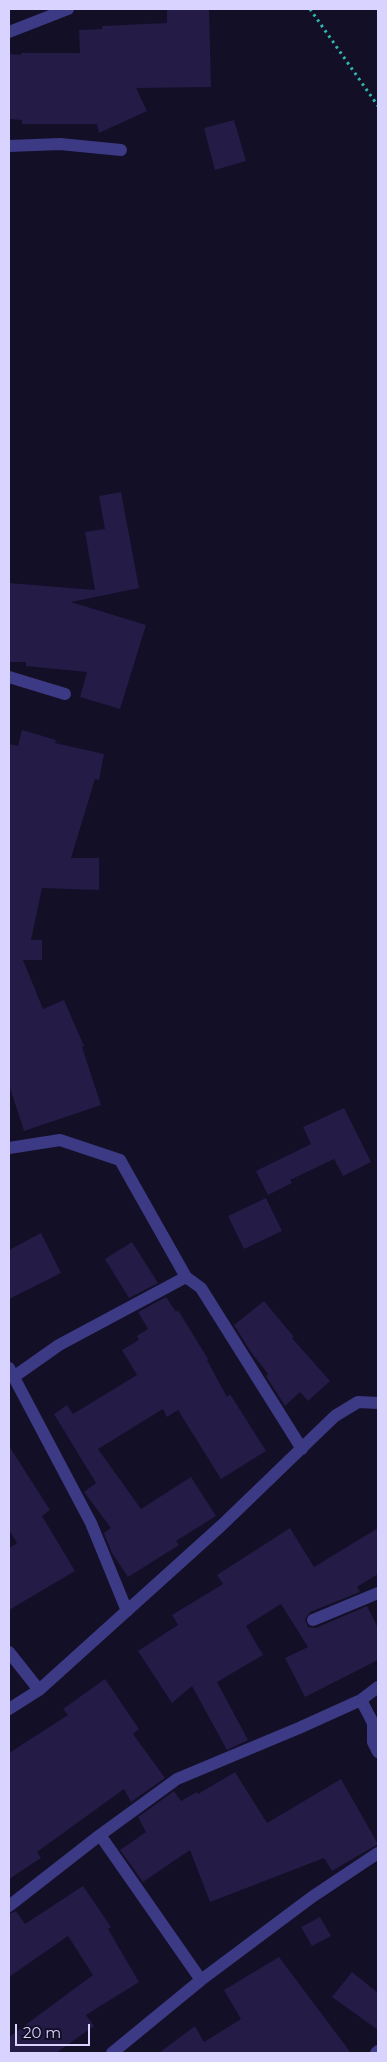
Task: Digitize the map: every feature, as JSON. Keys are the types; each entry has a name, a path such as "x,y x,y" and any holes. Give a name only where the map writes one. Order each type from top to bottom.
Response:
{"street":[{"path":"9,32 68,9"},
{"path":"9,146 60,144 121,150"},
{"path":"9,676 65,694"},
{"path":"9,1148 60,1140 120,1160 186,1277 201,1288 302,1449"},
{"path":"127,1611 91,1523 12,1372 59,1344 186,1277"},
{"path":"9,1709 40,1690 302,1449 335,1416 358,1402 378,1403"},
{"path":"313,1620 378,1593"},
{"path":"9,1652 40,1690"},
{"path":"9,1906 100,1835 177,1779 361,1700 378,1687"},
{"path":"361,1700 373,1723 373,1742 378,1752"},
{"path":"100,1835 201,1980"},
{"path":"112,2053 201,1980 312,1897 378,1853"}],"path":[{"path":"310,9 378,106"}],"building":[{"path":"167,9 209,9 211,87 136,88 147,111 99,133 97,124 22,124 22,120 9,119 9,54 80,53 79,30 102,29 102,26 167,23"},
{"path":"234,120 246,161 215,170 204,128"},
{"path":"121,492 139,588 71,602 146,625 120,709 80,697 87,672 26,666 26,662 9,662 9,583 95,590 85,532 105,529 99,496"},
{"path":"22,730 56,740 55,743 104,754 99,780 95,779 71,858 99,858 99,890 42,888 31,940 42,940 42,960 23,960 43,1009 64,1000 84,1046 82,1047 101,1105 24,1131 9,1085 9,744 18,746"},
{"path":"344,1108 371,1162 343,1176 334,1159 290,1180 292,1183 268,1195 256,1171 311,1144 303,1127"},
{"path":"266,1198 282,1231 244,1249 228,1216"},
{"path":"41,1233 61,1273 9,1299 9,1250"},
{"path":"132,1242 158,1283 129,1298 105,1259"},
{"path":"166,1297 176,1312 178,1310 208,1359 227,1397 230,1394 266,1451 221,1479 178,1410 167,1417 163,1409 98,1449 141,1509 191,1477 216,1516 176,1541 179,1545 128,1577 112,1553 104,1533 111,1528 84,1492 96,1483 54,1414 67,1405 73,1414 137,1375 122,1350 139,1340 137,1336 148,1329 138,1312"},
{"path":"264,1301 294,1337 292,1338 330,1381 308,1401 300,1392 285,1406 266,1376 268,1374 234,1325"},
{"path":"9,1446 50,1510 42,1516 75,1571 9,1610 9,1548 17,1543 9,1530"},
{"path":"290,1528 314,1567 378,1528 378,1574 357,1587 360,1592 310,1612 305,1619 308,1627 316,1628 367,1606 378,1628 378,1660 305,1697 285,1658 308,1647 281,1604 246,1626 263,1655 217,1682 248,1740 227,1750 192,1686 172,1703 138,1651 178,1625 172,1615 223,1584 217,1575"},
{"path":"105,1679 139,1729 133,1734 165,1778 131,1802 124,1789 37,1852 41,1858 9,1879 9,1753 68,1715 63,1709"},
{"path":"235,1772 267,1823 341,1779 378,1844 332,1871 324,1858 210,1902 190,1850 143,1882 120,1850 146,1832 138,1817 174,1791 181,1801 197,1792 198,1794"},
{"path":"83,1886 111,1927 108,1929 139,1982 86,2015 94,2026 56,2053 9,2053 9,2037 93,1975 68,1936 9,1977 9,1914 16,1911 25,1924"},
{"path":"320,1917 331,1936 312,1946 301,1927"},
{"path":"279,1957 351,2053 159,2053 195,2026 204,2042 241,2019 224,1990"},
{"path":"352,1972 378,1993 378,2030 332,1997"}]}
